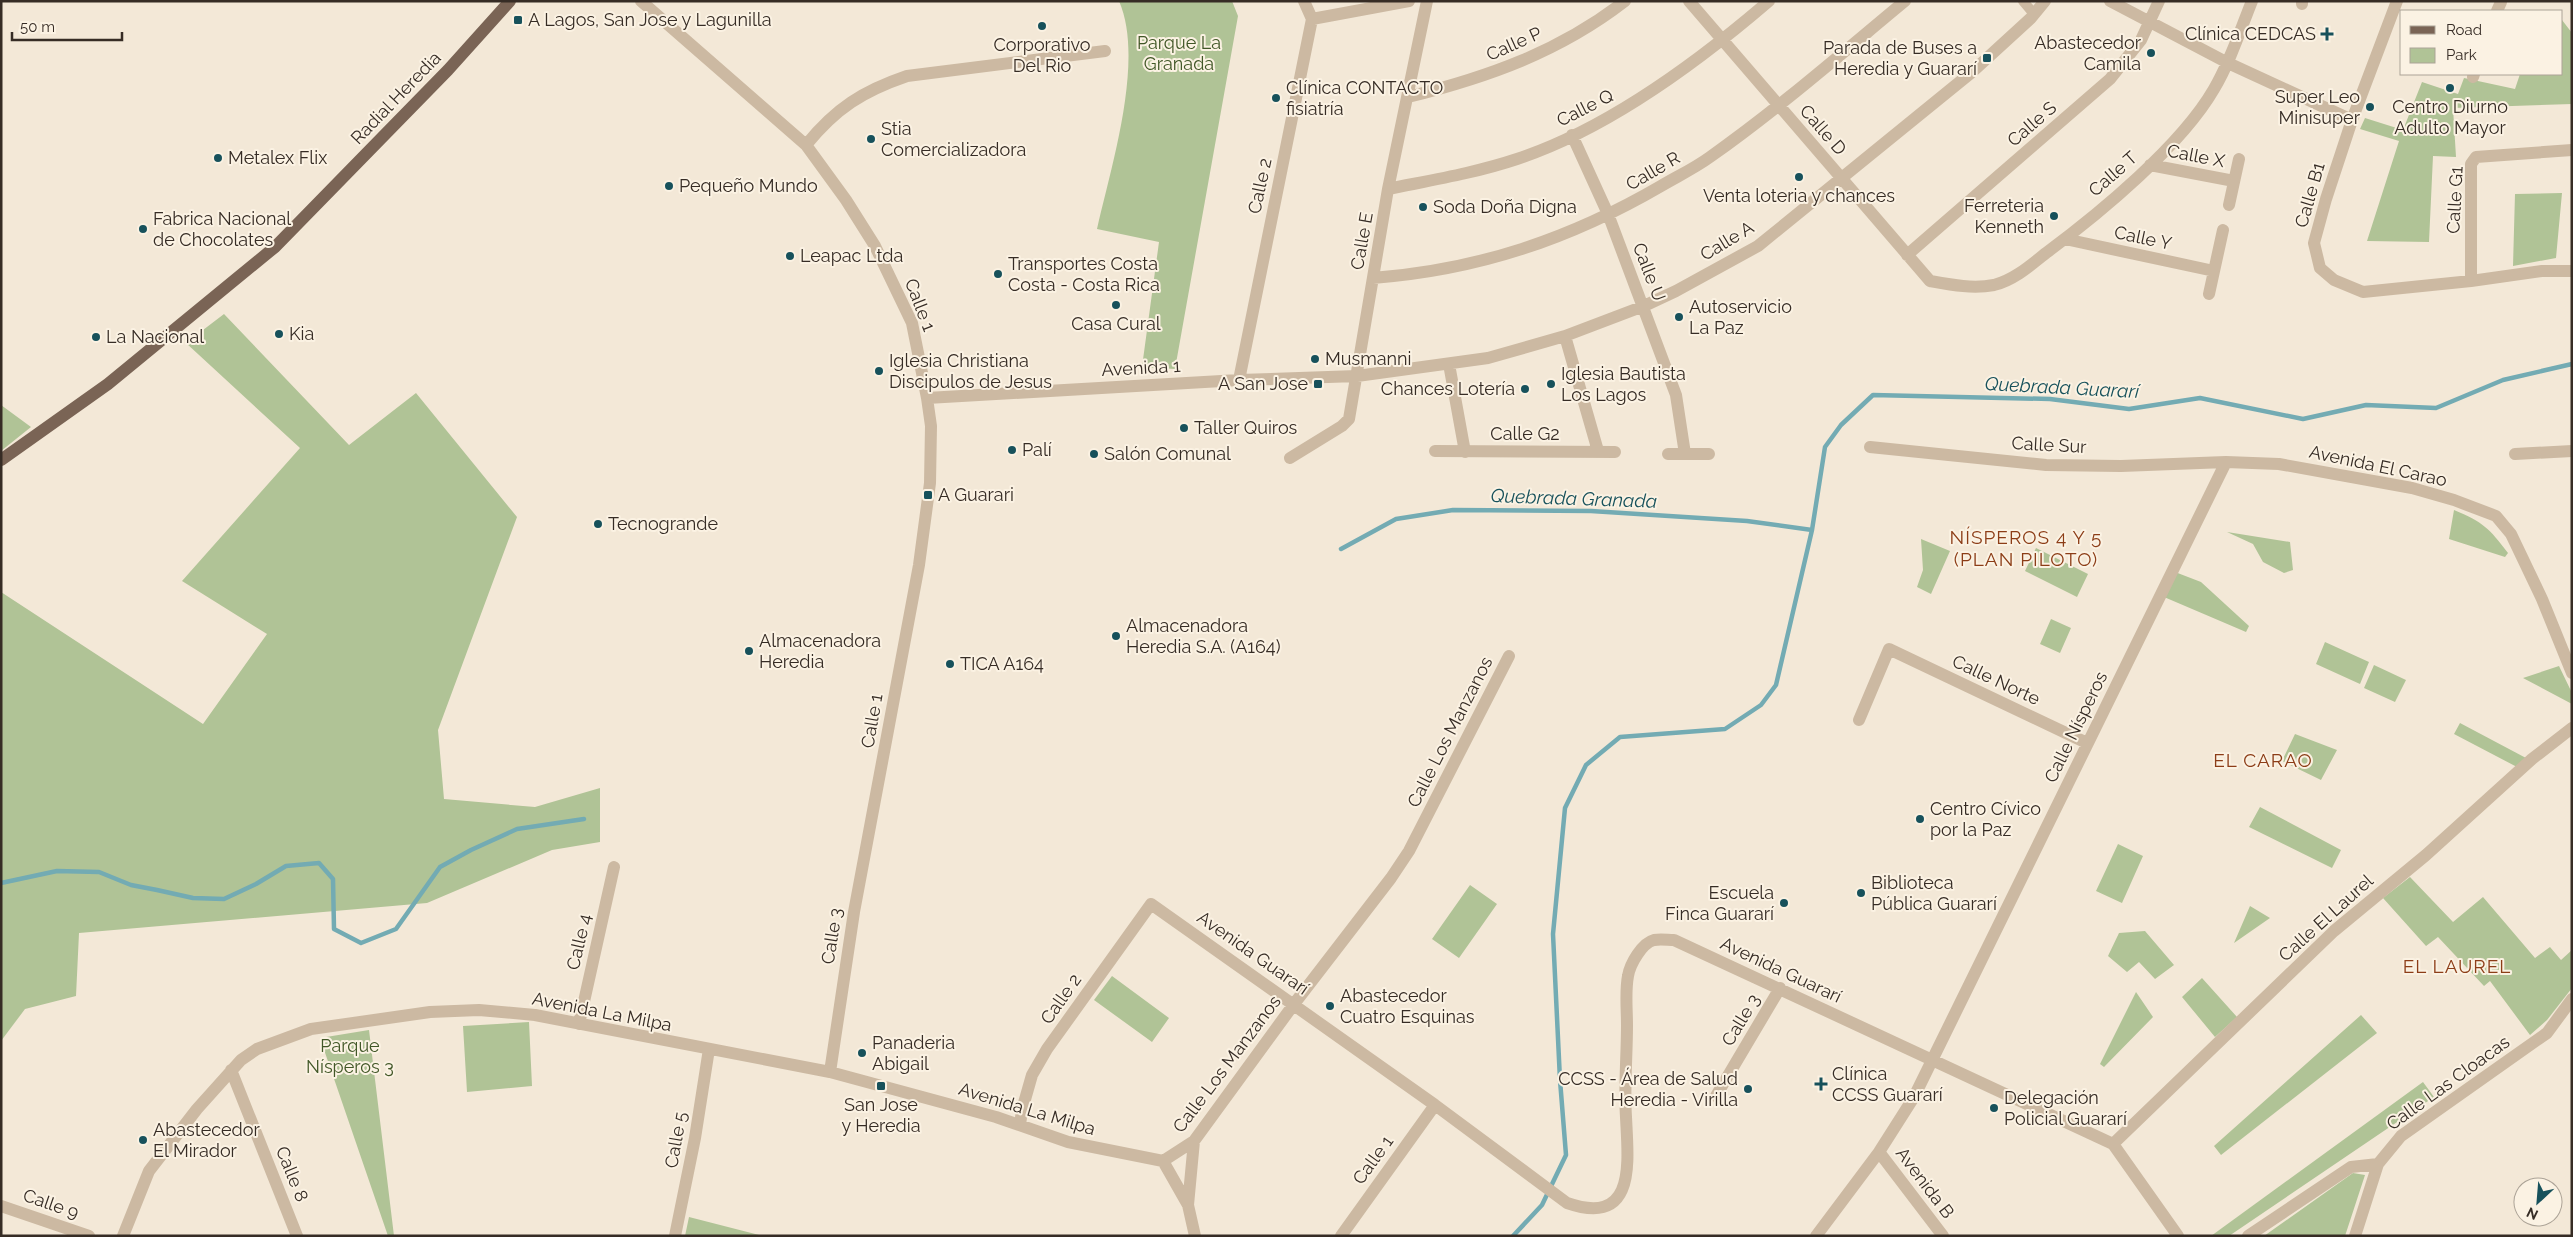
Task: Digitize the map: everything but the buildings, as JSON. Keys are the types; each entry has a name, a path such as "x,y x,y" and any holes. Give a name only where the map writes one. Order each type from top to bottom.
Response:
{"main road":[{"name":"Radial Heredia","path":"1,460 108,384 275,246 448,70 510,1"}],"street":[{"name":"Calle 1","path":"641,1 806,145 846,200 875,246 908,315 927,398 931,426 928,494 919,565 874,806"},
{"path":"1304,1 1312,19 1409,1"},
{"name":"Calle E","path":"1290,458 1342,426 1349,419 1388,189 1427,1"},
{"name":"Calle P","path":"1408,97 1500,71 1599,21 1625,1"},
{"name":"Calle D","path":"1689,1 1930,281"},
{"name":"Calle Q","path":"1388,189 1464,174 1519,158 1572,135 1634,103 1722,41 1769,1"},
{"name":"Calle R","path":"1373,278 1419,274 1484,261 1548,242 1608,214 1709,158 1779,106 1905,1"},
{"path":"2023,1 2034,14"},
{"name":"Calle A","path":"1357,376 1488,358 1565,336 1644,306 1676,291 1758,246 1972,72 2034,14 2045,1"},
{"path":"2110,1 2228,62 2352,120"},
{"name":"Calle S","path":"1907,256 2110,79 2141,40 2159,1"},
{"name":"Calle T","path":"1930,281 1970,288 1996,284 2018,274 2065,239 2150,165 2194,118 2214,90 2228,62 2252,1"},
{"name":"Calle B1","path":"2399,7 2352,120 2314,242 2320,268 2334,280 2363,292 2471,281 2542,271 2572,271"},
{"name":"Calle 2","path":"1239,380 1312,19"},
{"path":"806,145 821,127 856,97 877,86 907,76 1105,51"},
{"name":"Calle U","path":"1572,135 1608,214 1676,394 1685,454"},
{"name":"Calle G1","path":"2471,281 2471,164 2476,157 2572,150"},
{"path":"2229,205 2239,159"},
{"name":"Calle X","path":"2150,165 2234,181"},
{"path":"2209,294 2224,230"},
{"name":"Calle Y","path":"2065,239 2214,272"},
{"path":"1565,336 1598,452"},
{"path":"1449,364 1465,452"},
{"name":"Avenida 1","path":"927,398 1239,380 1357,376"},
{"name":"Calle Sur","path":"1870,447 2046,464 2121,466 2226,462"},
{"path":"2515,454 2572,451"},
{"name":"Calle G2","path":"1435,452 1615,452"},
{"path":"1668,454 1709,454"},
{"name":"Avenida El Carao","path":"2226,462 2280,464 2412,488 2496,516 2511,534 2542,599 2572,673"},
{"name":"Calle Nísperos","path":"1816,1236 1879,1152 1914,1097 2226,462"},
{"name":"Calle Norte","path":"1859,720 1889,649 2087,744"},
{"name":"Calle Los Manzanos","path":"1164,1161 1194,1142 1294,1004 1391,878 1409,851 1509,656"},
{"name":"Calle El Laurel","path":"2113,1144 2334,931 2426,854 2532,759 2572,728"},
{"name":"Calle 3","path":"830,1072 854,912 874,806"},
{"name":"Calle 4","path":"578,1024 614,867"},
{"name":"Calle 2","path":"1020,1125 1022,1110 1032,1076 1047,1049 1151,904"},
{"name":"Avenida Guararí","path":"1151,904 1435,1105 1567,1203 1585,1209 1603,1207 1619,1198 1627,1177 1629,1150 1626,1116 1628,975 1641,950 1654,940 1674,940 2113,1144 2178,1236"},
{"name":"Calle 3","path":"1716,1096 1780,988"},
{"name":"Calle Las Cloacas","path":"2355,1236 2378,1164 2401,1136 2547,1033 2572,999"},
{"name":"Avenida La Milpa","path":"123,1236 149,1171 231,1070 257,1049 290,1035 311,1029 421,1014 479,1010 535,1016 830,1072 1020,1125 1068,1142 1164,1161"},
{"name":"Calle 5","path":"675,1236 695,1138 709,1049"},
{"name":"Calle 8","path":"231,1070 297,1236"},
{"name":"Calle 1","path":"1341,1236 1435,1105"},
{"path":"1188,1205 1194,1142"},
{"name":"Avenida B","path":"1879,1152 1942,1236"},
{"path":"1164,1161 1188,1205 1196,1236"},
{"path":"2248,1236 2351,1167 2378,1164"},
{"name":"Calle 9","path":"1,1206 89,1236"}],"green space":[{"name":"Parque La Granada","path":"1119,1 1232,1 1238,16 1175,369 1142,367 1159,242 1097,229 1117,145 1127,83 1128,53 1126,25"},
{"path":"2563,21 2572,33 2572,104 2453,108 2456,157 2433,156 2429,242 2367,241 2399,141 2360,129 2365,118 2403,130 2422,82 2458,94 2464,78 2515,89 2520,75 2563,75"},
{"path":"2562,193 2556,258 2513,266 2515,194"},
{"path":"224,314 349,445 416,393 517,517 438,730 444,799 535,807 600,788 600,842 552,850 427,903 79,933 76,996 25,1009 1,1041 1,592 203,724 267,634 182,581 300,448 186,343"},
{"path":"1,405 31,427 1,451"},
{"path":"2454,510 2479,522 2496,537 2508,553 2505,557 2449,539"},
{"path":"2227,532 2290,542 2293,570 2284,573 2263,562 2253,544"},
{"path":"1921,539 1950,551 1931,594 1917,587 1923,570"},
{"path":"2036,548 2088,574 2077,597 2025,571"},
{"path":"2175,572 2201,582 2249,626 2246,632 2164,597"},
{"path":"2051,619 2071,628 2060,653 2040,644"},
{"path":"2325,642 2369,662 2360,684 2316,664"},
{"path":"2374,665 2406,680 2395,702 2364,688"},
{"path":"2559,666 2572,693 2572,704 2523,678"},
{"path":"2460,723 2526,758 2517,767 2454,734"},
{"path":"2295,734 2337,750 2321,780 2282,761"},
{"path":"2260,807 2341,850 2332,868 2249,827"},
{"path":"2118,844 2143,856 2122,903 2096,891"},
{"path":"2410,877 2453,922 2483,897 2535,958 2550,947 2561,960 2572,950 2572,988 2547,1020 2530,1035 2490,981 2484,986 2438,937 2426,946 2383,898"},
{"path":"1470,885 1497,904 1459,958 1432,939"},
{"path":"2250,906 2270,918 2234,943"},
{"path":"2145,931 2174,965 2155,979 2139,962 2127,972 2108,956 2119,933"},
{"path":"1112,976 1169,1018 1152,1042 1094,1000"},
{"path":"2202,978 2237,1017 2215,1037 2182,997"},
{"path":"2136,992 2153,1017 2104,1067 2100,1064"},
{"path":"2361,1015 2377,1033 2221,1155 2214,1146"},
{"path":"529,1022 532,1086 467,1092 463,1026"},
{"name":"Parque Nísperos 3","path":"369,1030 394,1236 388,1236 320,1038"},
{"path":"2423,1082 2434,1097 2229,1236 2211,1236"},
{"path":"2353,1173 2365,1175 2345,1236 2264,1236"},
{"path":"689,1217 763,1236 685,1236"}],"waterway":[{"name":"Quebrada Guararí","path":"1513,1236 1542,1205 1566,1155 1560,1080 1553,934 1565,808 1586,765 1620,737 1725,729 1761,705 1776,685 1812,530 1825,447 1841,425 1873,395 2050,399 2129,409 2200,398 2303,419 2366,405 2436,408 2503,380 2572,364"},
{"name":"Quebrada Granada","path":"1341,549 1396,519 1453,510 1591,511 1747,521 1812,530"},
{"name":"Quebrada Granada","path":"1,883 57,871 99,872 131,885 193,898 224,899 256,884 286,866 319,863 333,879 334,929 361,943 396,929 440,867 471,850 517,829 584,819"}],"place":[{"name":"A Lagos, San Jose y Lagunilla","path":"518,20"},
{"name":"Corporativo Del Rio","path":"1042,26"},
{"name":"Clínica CEDCAS","path":"2327,34"},
{"name":"Abastecedor Camila","path":"2151,53"},
{"name":"Parada de Buses a Heredia y Guararí","path":"1987,58"},
{"name":"Centro Diurno Adulto Mayor","path":"2450,88"},
{"name":"Clínica CONTACTO fisiatría","path":"1276,98"},
{"name":"Super Leo Minisuper","path":"2370,107"},
{"name":"Stia Comercializadora","path":"871,139"},
{"name":"Metalex Flix","path":"218,158"},
{"name":"Venta loteria y chances","path":"1799,177"},
{"name":"Pequeño Mundo","path":"669,186"},
{"name":"Soda Doña Digna","path":"1423,207"},
{"name":"Ferreteria Kenneth","path":"2054,216"},
{"name":"Fabrica Nacional de Chocolates","path":"143,229"},
{"name":"Leapac Ltda","path":"790,256"},
{"name":"Transportes Costa Costa - Costa Rica","path":"998,274"},
{"name":"Casa Cural","path":"1116,305"},
{"name":"Autoservicio La Paz","path":"1679,317"},
{"name":"Kia","path":"279,334"},
{"name":"La Nacional","path":"96,337"},
{"name":"Musmanni","path":"1315,359"},
{"name":"Iglesia Christiana Discipulos de Jesus","path":"879,371"},
{"name":"A San Jose","path":"1318,384"},
{"name":"Iglesia Bautista Los Lagos","path":"1551,384"},
{"name":"Chances Lotería","path":"1525,389"},
{"name":"Taller Quiros","path":"1184,428"},
{"name":"Palí","path":"1012,450"},
{"name":"Salón Comunal","path":"1094,454"},
{"name":"A Guarari","path":"928,495"},
{"name":"Tecnogrande","path":"598,524"},
{"name":"Almacenadora Heredia S.A. (A164)","path":"1116,636"},
{"name":"Almacenadora Heredia","path":"749,651"},
{"name":"TICA A164","path":"950,664"},
{"name":"Centro Cívico por la Paz","path":"1920,819"},
{"name":"Biblioteca Pública Guararí","path":"1861,893"},
{"name":"Escuela Finca Guararí","path":"1784,903"},
{"name":"Abastecedor Cuatro Esquinas","path":"1330,1006"},
{"name":"Panaderia Abigail","path":"862,1053"},
{"name":"Clínica CCSS Guararí","path":"1821,1084"},
{"name":"San Jose y Heredia","path":"881,1086"},
{"name":"CCSS - Área de Salud Heredia - Virilla","path":"1748,1089"},
{"name":"Delegación Policial Guararí","path":"1994,1108"},
{"name":"Abastecedor El Mirador","path":"143,1140"}],"district":[{"name":"NÍSPEROS 4 Y 5 (PLAN PILOTO)","path":"2026,548"},
{"name":"EL CARAO","path":"2263,760"},
{"name":"EL LAUREL","path":"2457,966"}]}
